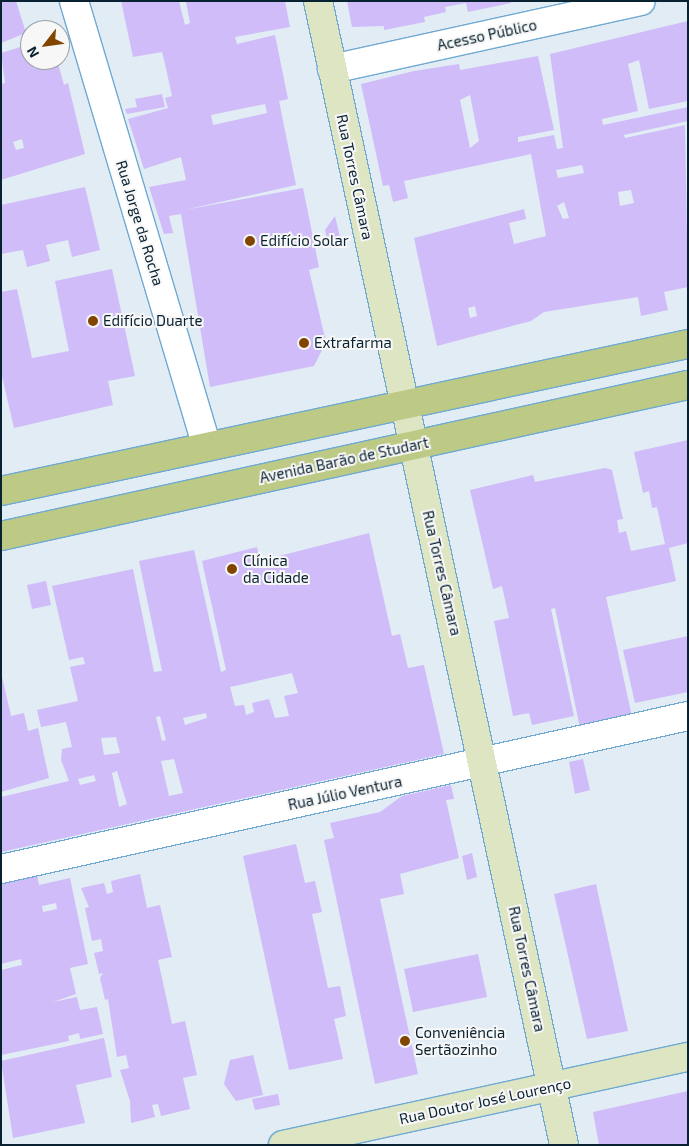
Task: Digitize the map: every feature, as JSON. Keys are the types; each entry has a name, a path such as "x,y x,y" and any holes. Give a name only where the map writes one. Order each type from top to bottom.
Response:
{"main road":[{"name":"Rua Torres Câmara","path":"318,1 413,445 484,763 564,1145"},
{"path":"1,491 404,402 688,344"},
{"name":"Avenida Barão de Studart","path":"1,536 688,385"},
{"name":"Rua Doutor José Lourenço","path":"283,1145 688,1057"}],"street":[{"name":"Rua Jorge da Rocha","path":"74,1 206,445"},
{"name":"Acesso Público","path":"332,69 641,1"},
{"name":"Rua Júlio Ventura","path":"1,869 484,763 688,716"}],"building":[{"path":"1,1 16,1 22,20 20,20 20,35 1,43"},
{"path":"121,1 179,1 185,25 190,23 186,2 285,1 290,27 235,37 237,44 275,35 288,99 279,101 296,185 184,210 303,188 319,267 309,270 326,342 314,366 210,387 181,214 169,216 173,233 164,234 149,187 186,180 181,157 144,169 128,119 168,108 165,98 172,96 165,64 162,52 133,57","holes":["265,104 267,113 213,125 211,115"]},
{"path":"347,1 511,1 511,3 468,12 466,3 445,7 446,12 424,17 425,22 384,30 384,26 352,27"},
{"path":"688,21 688,101 649,109 639,60 628,64 638,111 602,119 603,125 688,107 688,121 624,135 625,138 685,125 688,287 664,292 668,310 641,316 638,297 544,312 531,321 437,346 414,238 524,209 526,219 509,223 514,244 546,236 531,154 404,181 408,198 393,202 389,185 383,186 361,84 414,71 459,64 460,70 538,56 554,130 518,137 518,142 554,135 557,149 563,148 550,54","holes":["470,95 479,141 470,148 460,100","582,165 584,173 558,178 556,170","631,190 634,203 620,206 618,192","564,202 569,218 563,219 557,206","475,306 477,316 470,318 468,308"]},
{"path":"20,47 20,70 60,70 64,85 68,83 85,154 1,180 1,84 5,83 1,53","holes":["22,139 24,148 16,150 13,142"]},
{"path":"162,94 165,107 127,114 125,109 137,107 135,99"},
{"path":"85,187 100,250 72,257 68,240 46,245 50,261 27,267 23,250 1,254 1,205"},
{"path":"335,216 340,237 327,239 325,230"},
{"name":"Edifício Duarte","path":"112,269 135,376 108,381 113,405 14,428 1,372 1,292 17,289 32,358 69,351 55,281"},
{"path":"688,440 688,543 669,548 676,581 606,597 632,717 580,728 555,608 551,609 574,716 532,725 529,713 513,716 494,621 509,618 502,586 493,589 470,490 533,475 535,482 605,468 612,470 623,519 617,520 619,533 626,531 631,551 665,544 657,507 652,508 649,491 643,493 634,452"},
{"path":"369,533 392,636 400,634 408,668 424,665 444,754 1,852 1,797 69,781 61,760 62,749 72,747 66,722 41,727 37,710 78,701 70,667 85,664 83,657 69,660 52,586 133,569 154,672 162,671 139,561 194,550 221,672 226,670 202,561 257,547 260,561","holes":["292,673 298,693 284,696 289,716 275,718 269,699 252,703 254,712 246,715 244,705 235,706 230,687","206,713 207,718 185,725 183,718","160,716 166,740 162,741 156,717","116,737 120,753 104,755 101,738","174,759 183,793 169,796 161,761","117,771 127,804 119,807 112,773","94,775 96,781 80,785 78,779"]},
{"path":"46,581 51,605 32,609 27,585"},
{"path":"688,636 688,692 635,703 623,650"},
{"path":"1,672 11,716 24,713 28,731 38,728 49,778 1,792"},
{"path":"583,759 590,790 575,794 569,762"},
{"path":"451,785 454,799 446,800 459,858 400,874 404,894 380,899 418,1074 375,1084 324,840 334,838 330,823 380,812 402,796"},
{"path":"296,844 305,883 315,881 322,912 312,914 328,988 340,986 346,1016 334,1019 343,1059 289,1070 243,856"},
{"path":"472,853 477,877 467,880 462,856"},
{"path":"140,874 147,908 160,905 172,957 158,960 172,1024 185,1021 197,1075 183,1078 190,1109 161,1116 158,1104 152,1105 155,1117 131,1123 130,1101 120,1070 129,1068 126,1055 117,1057 108,999 105,1000 100,978 103,973 99,974 94,953 103,951 101,939 92,941 85,908 89,907 81,888 104,883 107,894 113,892 111,881"},
{"path":"37,875 39,885 70,878 88,964 70,968 76,994 53,1002 77,997 80,1010 97,1007 103,1034 80,1039 79,1033 68,1036 69,1041 1,1055 1,970 22,965 21,959 1,964 1,883","holes":["56,903 57,909 43,912 42,906"]},
{"path":"596,884 628,1031 587,1039 554,894"},
{"path":"478,954 487,997 413,1012 404,969"},
{"path":"104,1038 112,1077 76,1085 85,1123 13,1138 1,1061"},
{"path":"253,1055 263,1095 236,1101 224,1084 230,1060"},
{"path":"688,1091 688,1145 599,1145 593,1112"},
{"path":"278,1094 280,1105 255,1110 252,1099"}],"place":[{"name":"Edifício Solar","path":"250,241"},
{"name":"Edifício Duarte","path":"93,321"},
{"name":"Extrafarma","path":"304,343"},
{"name":"Clínica da Cidade","path":"232,569"},
{"name":"Conveniência Sertãozinho","path":"405,1041"}]}
